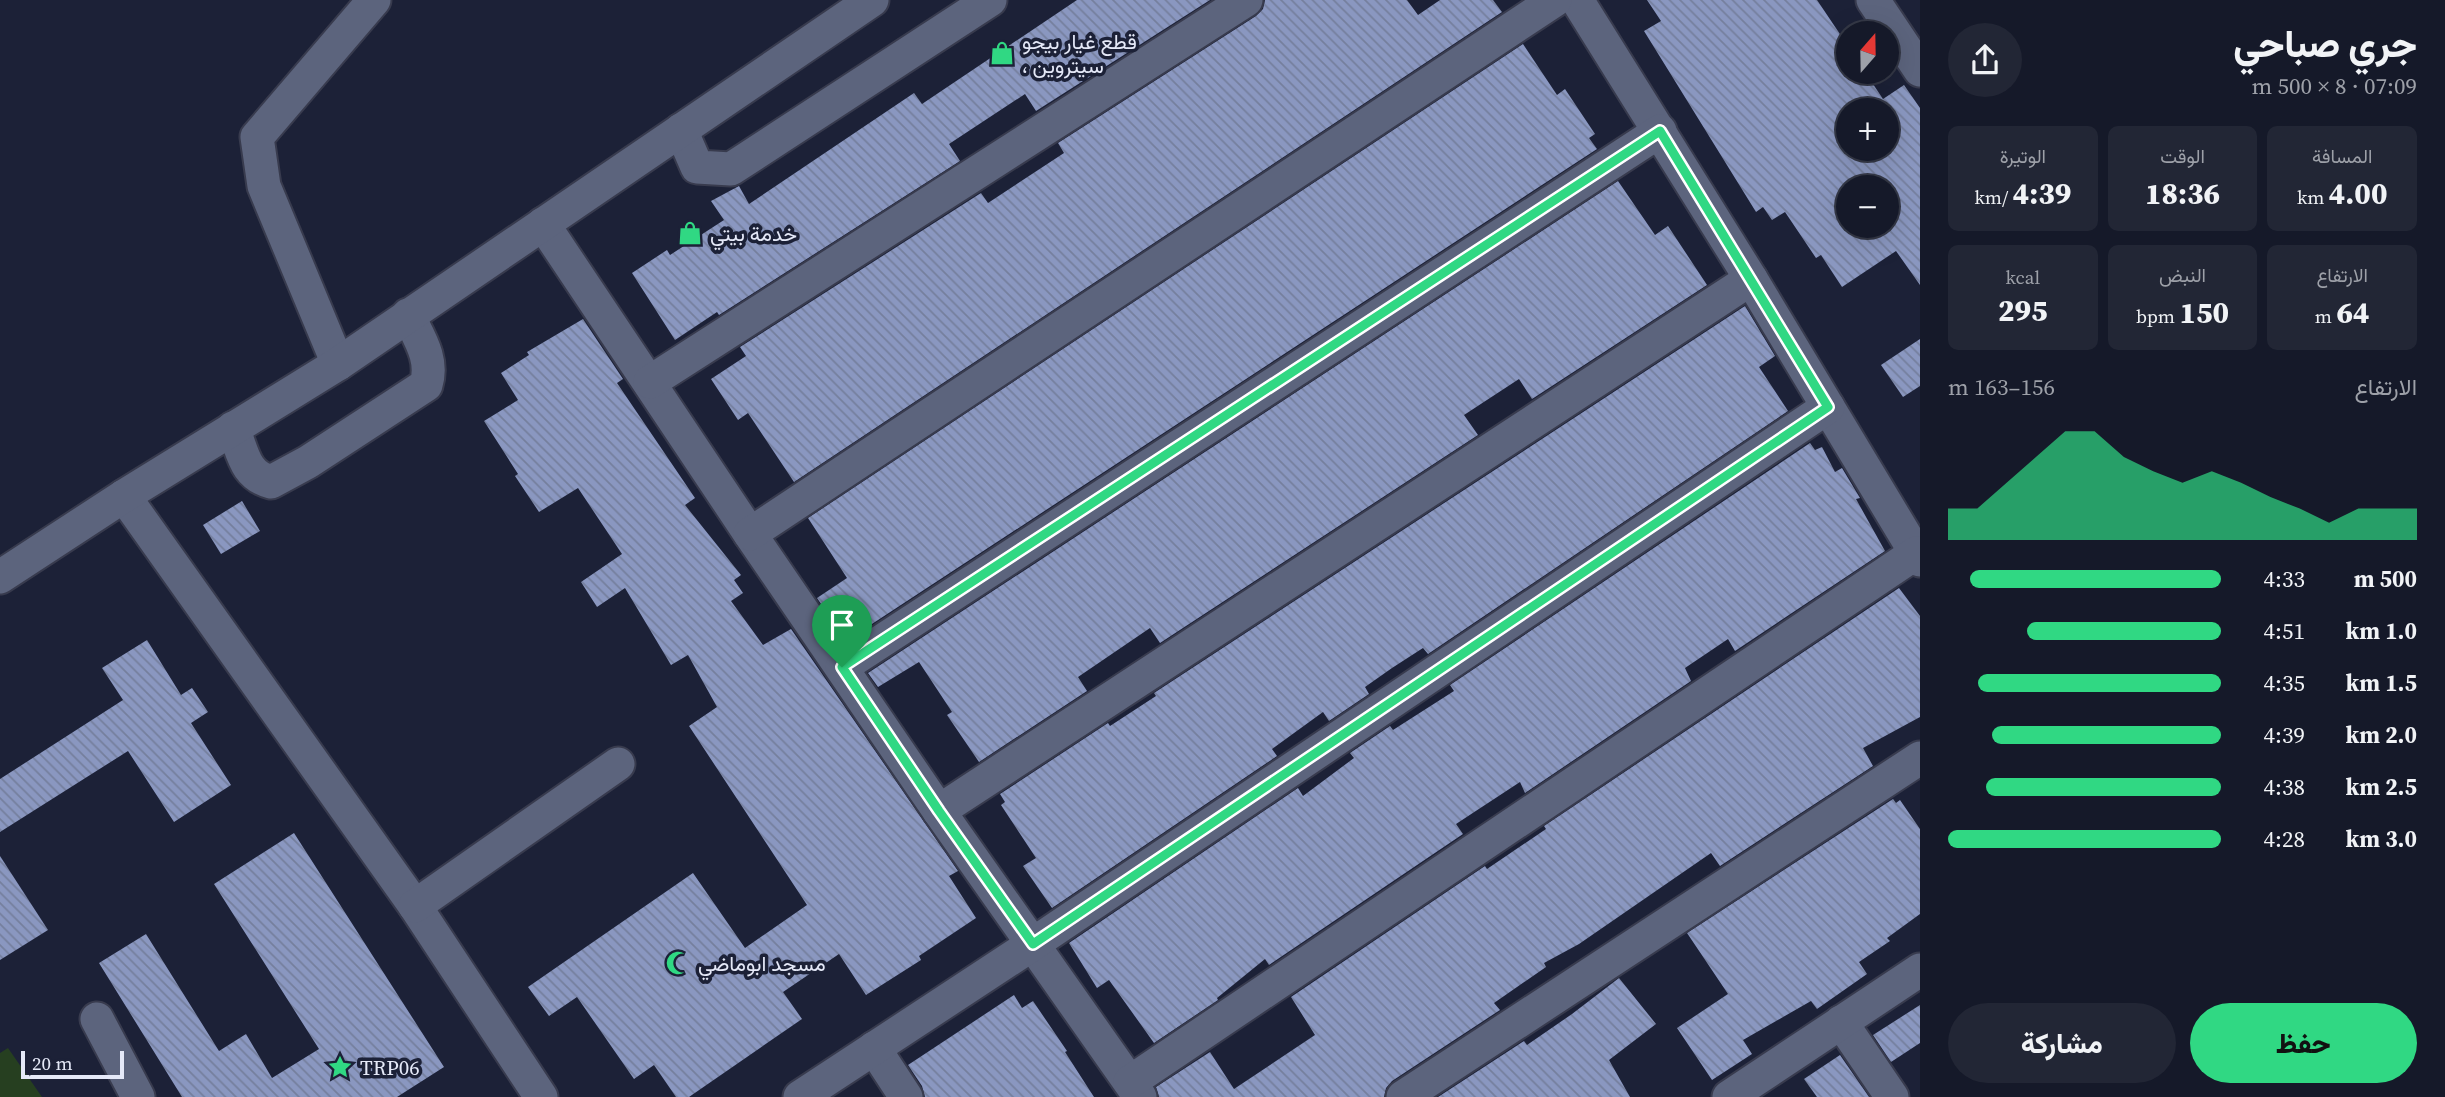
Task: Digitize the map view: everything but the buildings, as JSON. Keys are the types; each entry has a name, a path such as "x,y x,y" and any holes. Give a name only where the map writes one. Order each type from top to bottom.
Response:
{"street":[{"path":"338,364 264,186 257,137 374,0"},
{"path":"0,577 124,496 338,364 872,0"},
{"path":"681,130 697,167 731,169 950,11 990,0"},
{"path":"650,382 1247,0"},
{"path":"750,534 1555,0"},
{"path":"544,224 750,534 939,811 1135,1090 1918,556 1751,279 1577,0"},
{"path":"1873,0 1920,70"},
{"path":"842,667 1660,131"},
{"path":"939,811 1751,279"},
{"path":"233,428 250,472 260,479 271,482 308,461 426,385 429,360 408,316"},
{"path":"800,1097 1033,944 1828,407"},
{"path":"124,496 415,906 541,1097"},
{"path":"1403,1097 1920,758"},
{"path":"415,906 618,764"},
{"path":"1729,1097 1920,970"},
{"path":"97,1019 138,1097"},
{"path":"1841,1022 1892,1097"},
{"path":"874,1048 906,1097"}],"green space":[{"path":"8,1048 42,1097 0,1097 0,1053"}],"place":[{"name":"قطع غيار بيجو ، سيتروين","path":"1002,53"},
{"name":"خدمة بيتي","path":"690,233"},
{"name":"مسجد ابوماضي","path":"678,963"},
{"name":"TRP06","path":"340,1067"}],"route":[{"path":"1660,131 1828,407 1033,944 842,667 1660,131"}]}
